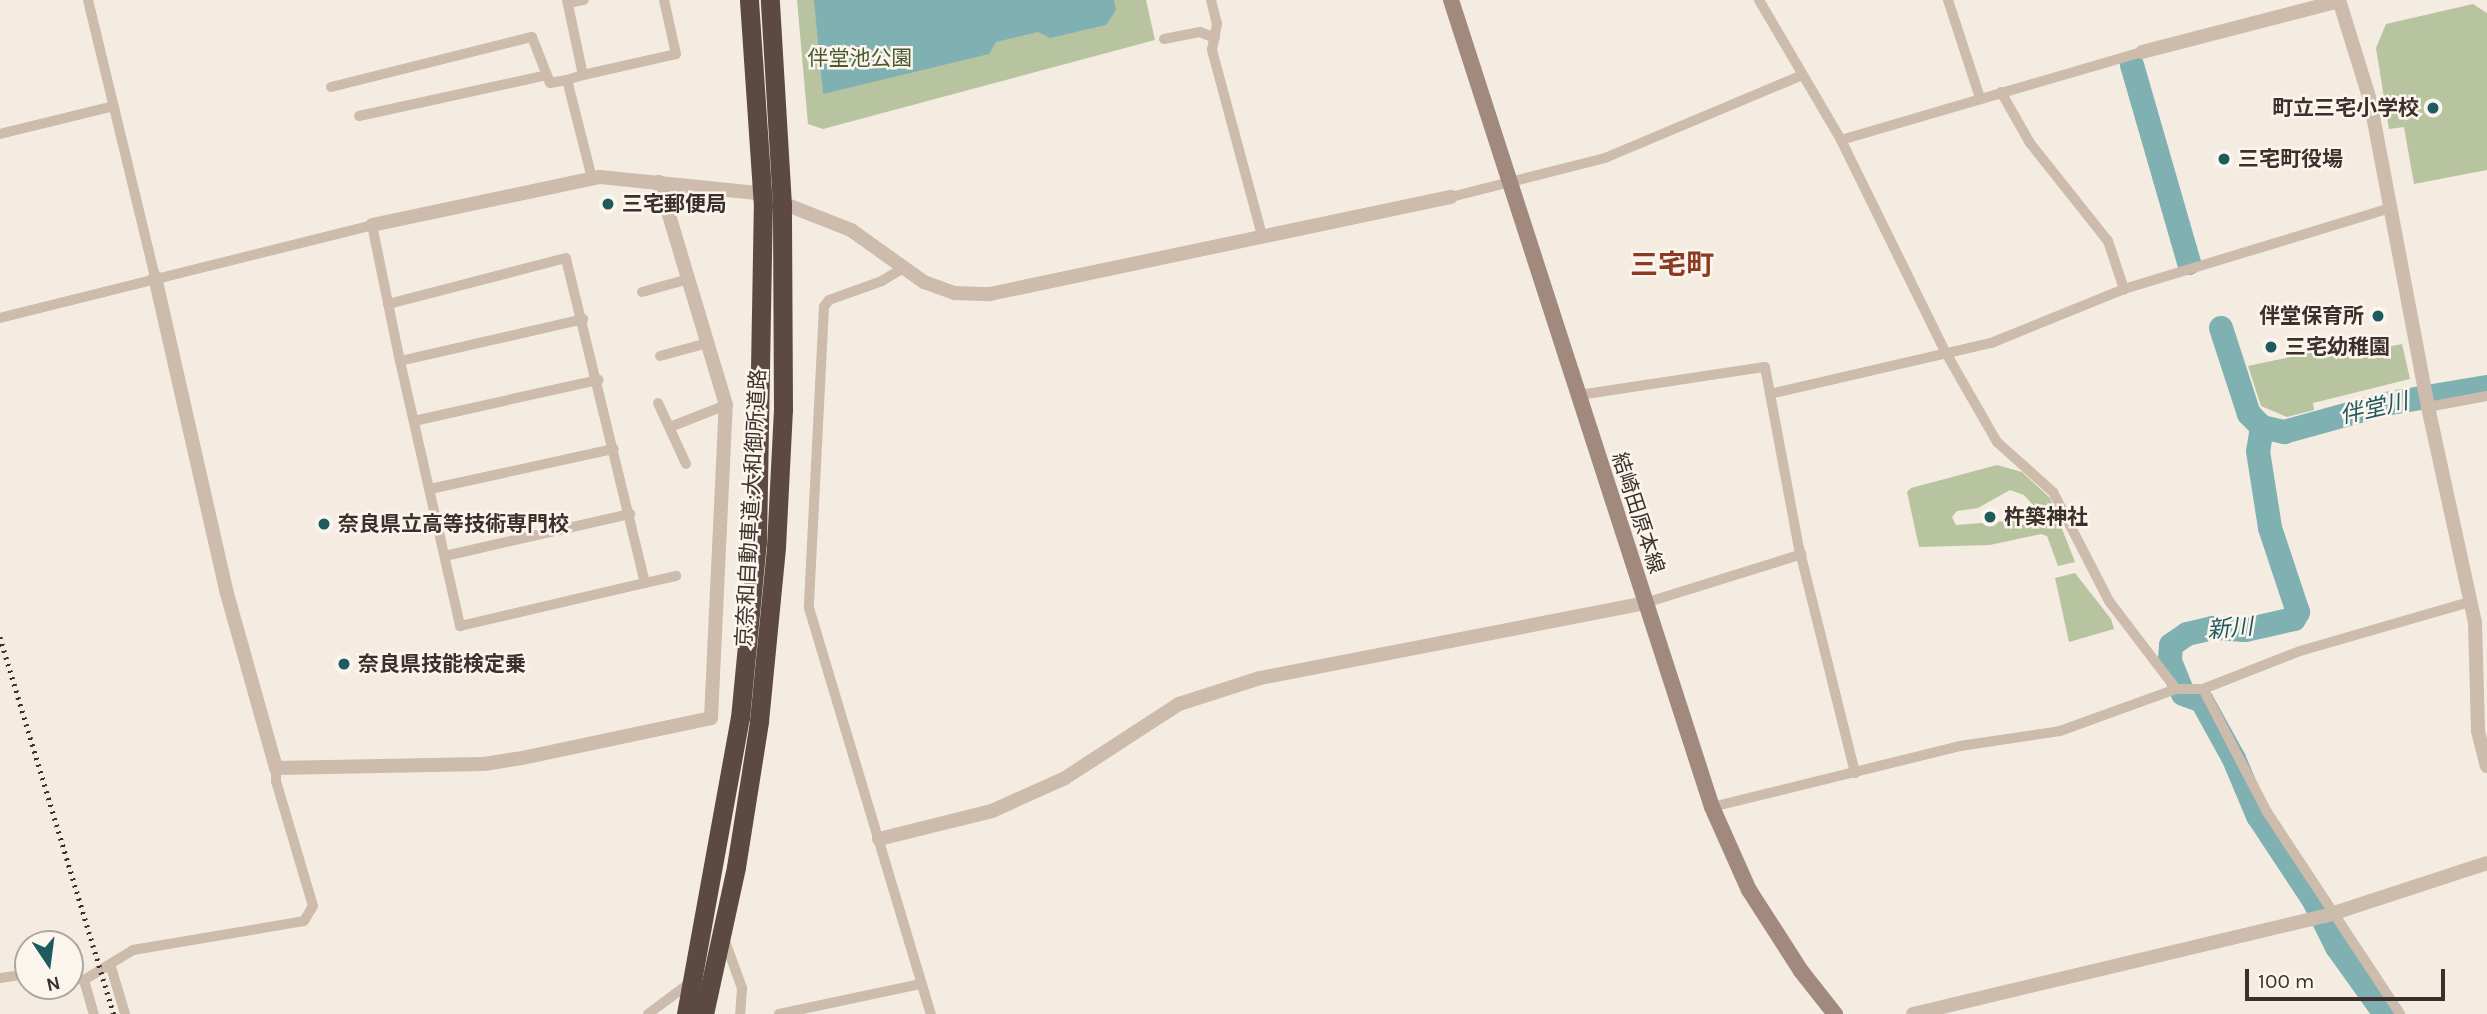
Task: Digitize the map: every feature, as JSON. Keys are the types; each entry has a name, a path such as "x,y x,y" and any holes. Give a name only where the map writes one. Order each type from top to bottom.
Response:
{"highway":[{"name":"京奈和自動車道;大和御所道路","path":"686,1014 740,718 757,541 764,206 749,0"},
{"name":"京奈和自動車道;大和御所道路","path":"704,1014 736,867 759,721 776,547 783,409 782,205 770,0"}],"main road":[{"name":"結崎田原本線","path":"1451,0 1712,807 1749,890 1801,971 1835,1014"}],"street":[{"path":"88,0 155,277 226,590 276,768 276,781 313,906 304,921 133,950 111,967 84,980 94,1014"},
{"path":"583,75 568,2 584,0"},
{"path":"331,87 532,37 550,83 677,54 664,0"},
{"path":"1211,0 1215,38 1212,50 1262,235"},
{"path":"1759,0 1841,140 1946,353 1997,442 2053,492 2109,601 2176,689"},
{"path":"1948,0 1980,98"},
{"path":"1841,140 2142,52 2341,0 2370,100 2388,209 2470,602 2480,617 2479,731 2487,766"},
{"path":"1164,39 1200,32 1215,38"},
{"path":"359,116 547,75"},
{"path":"0,318 155,277 372,225 592,178 659,182 771,197 851,230 924,282 955,293 990,294 1451,197 1605,158 1802,75"},
{"path":"567,80 592,178"},
{"path":"2001,92 2030,143 2108,242 2124,289"},
{"path":"0,134 114,106"},
{"path":"276,768 484,764 711,718 726,405 704,344 659,182"},
{"path":"1770,394 1991,342 2124,289 2388,209"},
{"path":"372,225 460,626 677,576"},
{"path":"388,304 566,258 598,380 645,583"},
{"path":"905,267 883,281 829,300 824,307 809,608 931,1014"},
{"path":"642,292 685,280"},
{"path":"400,361 583,319"},
{"path":"660,356 704,344"},
{"path":"1579,395 1765,367 1802,554 1855,773"},
{"path":"414,421 598,380"},
{"path":"2426,399 2487,396"},
{"path":"658,403 686,464"},
{"path":"670,427 726,405"},
{"path":"430,489 614,449"},
{"path":"445,556 630,514"},
{"path":"879,839 992,811 1065,779 1179,704 1260,678 1645,603 1802,554"},
{"path":"1712,807 1960,746 2060,731 2176,689 2203,690 2300,651 2470,602"},
{"path":"2203,690 2325,916 2400,1014"},
{"path":"1913,1014 2325,916 2487,863"},
{"path":"726,944 742,988 740,1014"},
{"path":"111,967 125,1014"},
{"path":"779,1014 920,984"},
{"path":"648,1014 687,985"}],"green space":[{"name":"伴堂池公園","path":"797,0 1146,0 1155,40 823,129 808,124"},
{"path":"2473,4 2487,13 2487,170 2414,184 2404,127 2389,129 2376,48 2386,24"},
{"path":"2402,344 2410,379 2313,403 2314,410 2287,417 2261,406 2248,366 2319,351 2321,356 2356,347 2357,353"},
{"path":"1997,465 2022,472 2050,498 2075,562 2058,566 2047,536 2041,534 1990,545 1919,547 1907,492 1911,488","holes":["2010,490 2024,495 2034,506 2032,519 1956,525 1952,517 1957,511 1978,508"]},
{"path":"2075,573 2111,619 2114,629 2069,642 2055,578"}],"water":[{"path":"814,0 1114,0 1116,10 1106,25 1050,38 1038,32 996,42 989,54 823,94"}],"waterway":[{"name":"新川","path":"2132,65 2189,263"},
{"name":"新川","path":"2221,328 2249,414 2262,427"},
{"name":"伴堂川","path":"2262,427 2284,432 2385,404 2487,387"},
{"name":"新川","path":"2262,427 2258,451 2270,528 2298,612 2294,619 2245,630 2213,628 2187,634 2171,645 2170,661 2183,694 2202,701 2234,759 2258,816 2313,899 2337,947 2385,1014"}],"railway":[{"path":"0,637 114,1014"}],"place":[{"name":"町立三宅小学校","path":"2433,108"},
{"name":"三宅町役場","path":"2224,159"},
{"name":"三宅郵便局","path":"608,204"},
{"name":"伴堂保育所","path":"2378,316"},
{"name":"三宅幼稚園","path":"2271,347"},
{"name":"杵築神社","path":"1990,517"},
{"name":"奈良県立高等技術専門校","path":"324,524"},
{"name":"奈良県技能検定乗","path":"344,664"}],"district":[{"name":"三宅町","path":"1672,265"}]}
